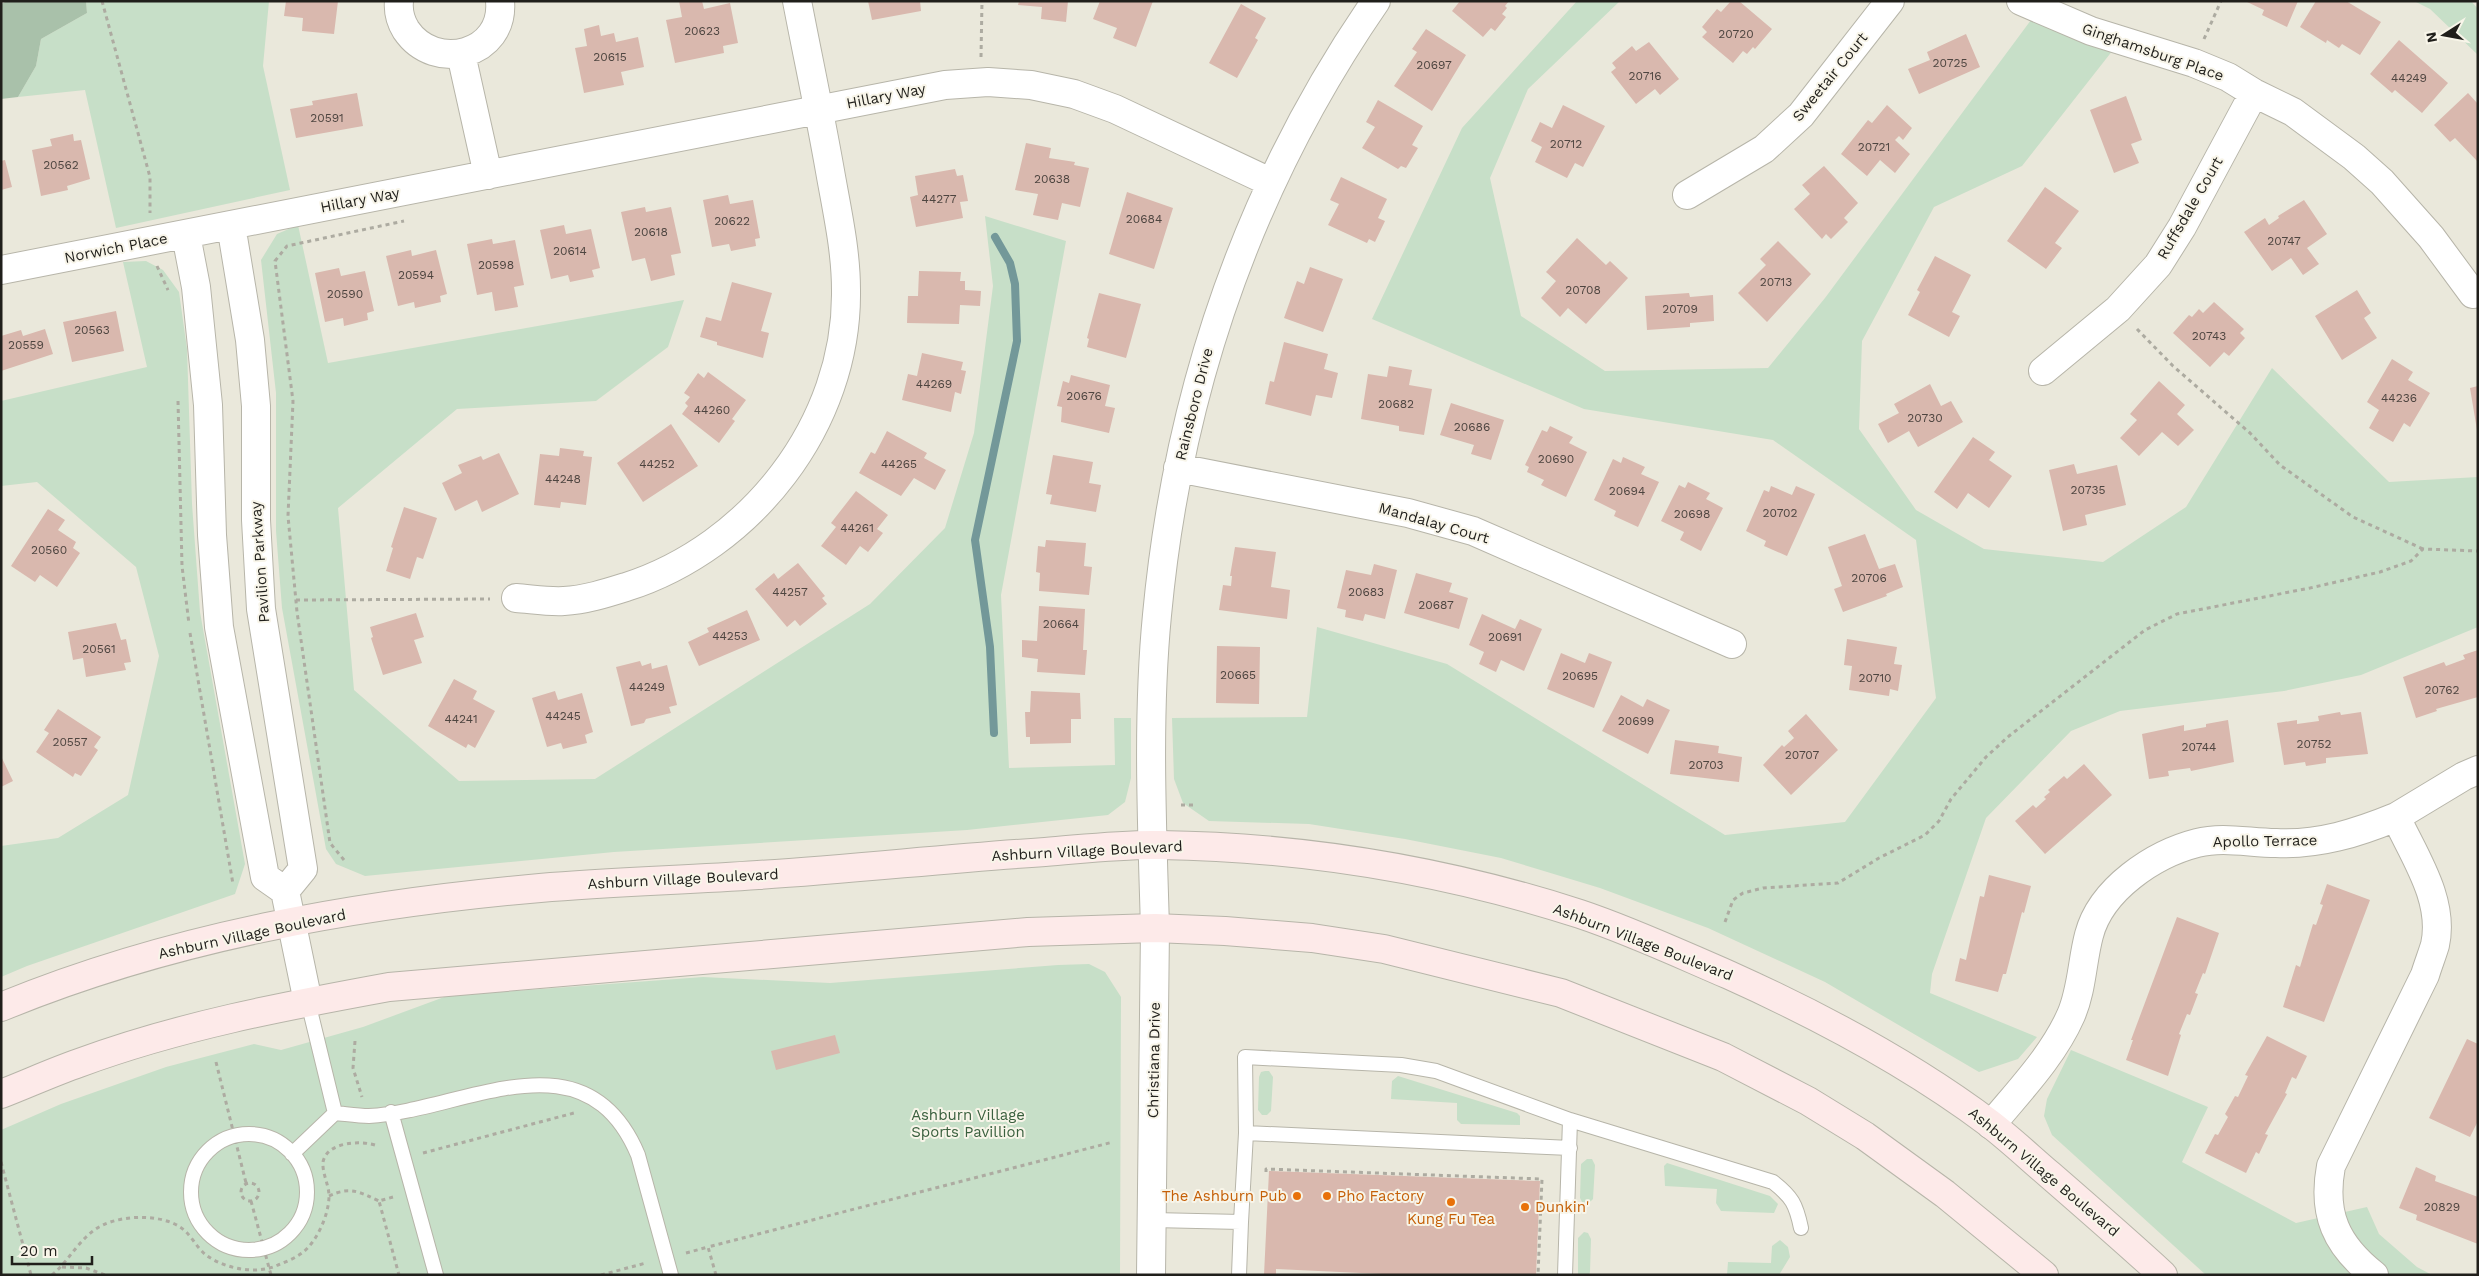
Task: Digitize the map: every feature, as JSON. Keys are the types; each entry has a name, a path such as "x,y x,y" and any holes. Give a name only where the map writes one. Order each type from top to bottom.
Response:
{"main road":[{"name":"Ashburn Village Boulevard","path":"1,1007 53,986 116,965 291,922 443,898 538,888 757,875 1153,844 1282,851 1435,874 1499,890 1585,916 1664,947 1790,1002 1880,1051 1991,1125 2118,1233 2162,1275"},
{"path":"1,1094 80,1062 158,1038 308,1002 389,987 1018,933 1155,928 1312,938 1384,949 1561,993 1722,1057 1808,1101 1857,1131 1945,1194 2044,1275"}],"street":[{"path":"399,1 402,24 412,39 427,50 443,55 461,54 476,48 489,37 497,23 500,1"},
{"path":"516,598 564,601 607,593 648,580 687,561 723,537 756,508 783,474 807,438 832,378 842,336 846,292 844,249 819,108 797,1"},
{"name":"Rainsboro Drive","path":"1153,844 1152,703 1156,617 1178,468 1195,392 1219,311 1270,182 1304,116 1347,42 1376,1"},
{"name":"Sweetair Court","path":"1687,195 1764,149 1801,116 1890,1"},
{"name":"Ginghamsburg Place","path":"2021,1 2090,31 2194,63 2228,77 2254,93 2293,112 2354,156 2408,209 2474,294"},
{"path":"461,54 488,175"},
{"name":"Hillary Way","path":"231,225 819,108 945,85 981,82 1032,85 1074,94 1115,109 1270,182"},
{"name":"Ruffsdale Court","path":"2043,371 2118,309 2158,265 2182,227 2254,93"},
{"name":"Norwich Place","path":"1,270 231,225"},
{"name":"Pavilion Parkway","path":"231,225 249,331 256,406 256,520 261,609 303,869 285,891"},
{"path":"186,235 196,287 208,405 212,534 219,626 265,877 285,891 308,1002"},
{"name":"Mandalay Court","path":"1178,468 1408,513 1473,531 1732,644"},
{"name":"Apollo Terrace","path":"1991,1125 2060,1036 2078,994 2090,933 2100,911 2116,890 2141,868 2169,852 2199,842 2226,840 2277,844 2315,842 2357,833 2396,817 2464,776 2478,770"},
{"path":"2374,1275 2358,1262 2338,1237 2328,1205 2327,1188 2331,1166 2425,975 2435,944 2436,919 2432,894 2396,817"},
{"name":"Christiana Drive","path":"1152,1275 1155,928 1153,844"}],"lane":[{"path":"308,1002 335,1113"},
{"path":"1239,1275 1246,1133 1245,1058 1401,1064 1436,1071 1570,1120 1773,1182 1788,1194 1793,1201 1797,1208 1802,1228"},
{"path":"292,1154 335,1113 368,1116 523,1084 555,1086 582,1092 609,1111 632,1139 671,1275"},
{"path":"392,1112 436,1275"},
{"path":"1565,1275 1570,1120"},
{"path":"1246,1133 1570,1148"},
{"path":"252,1134 270,1138 286,1147 292,1154 306,1177 308,1196 303,1214 294,1230 281,1242 264,1249 246,1251 228,1247 212,1238 200,1224 193,1207 191,1189 195,1171 204,1155 217,1143 234,1136 252,1134"},
{"path":"1153,1220 1241,1222"}],"path":[{"path":"102,1 150,176 151,240"},
{"path":"981,82 982,1"},
{"path":"2194,63 2221,1"},
{"path":"344,860 330,843 296,600 288,516 292,401 275,261 287,246 412,220"},
{"path":"2118,309 2173,366 2250,433 2280,465 2353,517 2423,549 2478,551"},
{"path":"1725,922 1733,900 1743,893 1764,888 1838,883 1879,858 1925,834 1939,821 1951,799 1986,758 2009,736 2145,630 2177,614 2380,572 2411,562 2423,549"},
{"path":"296,600 516,598"},
{"path":"1181,805 1197,806"},
{"path":"216,1062 246,1183 241,1192 242,1198 251,1201"},
{"path":"329,1196 340,1191 357,1191 379,1201 396,1196 422,1154 602,1106"},
{"path":"52,1275 61,1267 83,1239 102,1225 125,1218 153,1218 181,1227 206,1255 230,1266 256,1270 269,1269 303,1253 315,1238 326,1214 329,1196 323,1164 326,1154 338,1146 362,1142 378,1145 382,1153"},
{"path":"716,1275 708,1247 1113,1142"},
{"path":"1,1162 31,1275"},
{"path":"1266,1179 1266,1169 1542,1179 1538,1275"},
{"path":"246,1183 256,1185 258,1189 258,1195 251,1201"},
{"path":"251,1201 271,1275"},
{"path":"379,1201 399,1275"},
{"path":"61,1267 86,1268 106,1275"}],"green space":[{"path":"7,1 86,1 87,13 41,39 36,66 18,97 1,99 1,4"},
{"path":"86,1 269,1 263,66 290,190 116,228 85,90 18,97 36,66 41,39 87,13"},
{"path":"1577,1 1620,1 1528,89 1490,178 1521,316 1605,371 1768,368 1825,298 2031,20 2113,50 2022,166 1934,207 1862,341 1859,429 1916,510 1984,549 2103,562 2186,507 2272,368 2389,482 2478,477 2478,627 2361,675 2284,691 2120,711 2071,731 1986,818 1932,974 1930,993 2037,1037 2018,1059 1979,1072 1825,982 1708,928 1600,888 1501,858 1405,839 1309,824 1209,821 1183,803 1174,779 1172,718 1307,717 1317,627 1447,664 1725,835 1845,822 1936,698 1916,540 1773,440 1584,409 1372,319 1462,128"},
{"path":"2414,1 2471,1 2478,9 2478,55 2430,9"},
{"path":"985,216 1066,241 1001,595 1009,768 1115,765 1114,718 1131,718 1131,778 1125,802 1108,815 967,830 614,852 365,876 336,864 326,849 282,608 276,531 276,393 261,260 277,234 298,225 328,363 684,300 668,347 596,401 457,409 338,508 354,690 459,781 595,779 870,604 945,528 974,433 993,286"},
{"path":"146,261 163,270 179,292 187,349 192,504 200,612 245,864 235,894 27,966 1,977 1,846 58,838 128,795 159,656 136,567 37,482 1,486 1,401 147,367 123,262"},
{"name":"Ashburn Village Sports Pavillion","path":"1089,964 1105,972 1121,997 1120,1275 1,1275 1,1130 61,1104 166,1067 254,1044 281,1050 363,1027 447,996 703,977 830,983"},
{"path":"2071,1050 2208,1107 2182,1162 2296,1223 2367,1207 2379,1234 2417,1267 2432,1275 2206,1275 2052,1135 2044,1116 2047,1099"},
{"path":"1269,1071 1273,1077 1271,1111 1267,1115 1262,1115 1258,1110 1259,1077 1261,1072"},
{"path":"1398,1076 1517,1113 1520,1116 1520,1125 1461,1124 1457,1120 1457,1103 1391,1099 1392,1081"},
{"path":"1587,1159 1592,1159 1595,1165 1593,1199 1589,1203 1582,1202 1580,1198 1581,1164"},
{"path":"1667,1163 1770,1196 1778,1204 1774,1213 1721,1211 1716,1203 1717,1189 1665,1186 1664,1166"},
{"path":"1584,1232 1588,1233 1591,1239 1590,1272 1589,1275 1578,1275 1578,1238"},
{"path":"1780,1240 1788,1247 1790,1257 1779,1275 1727,1275 1728,1262 1771,1263 1772,1246"}],"building":[{"path":"286,1 338,1 334,34 302,31 303,18 284,16"},
{"path":"679,1 702,1 704,9 730,3 738,43 723,46 724,53 675,63 666,20 682,17"},
{"path":"868,1 920,1 921,11 872,20"},
{"path":"1019,1 1068,1 1066,22 1041,19 1042,7 1018,5"},
{"path":"1100,1 1153,1 1136,47 1113,38 1117,28 1093,19"},
{"path":"1460,1 1509,1 1505,6 1507,8 1502,14 1506,17 1495,31 1491,28 1483,37 1452,11"},
{"path":"1731,1 1739,1 1772,29 1755,49 1753,47 1747,54 1743,51 1733,63 1702,37 1707,32 1702,27 1717,9 1721,12"},
{"path":"2245,1 2298,1 2287,27 2262,15 2264,10"},
{"path":"2316,1 2346,1 2381,22 2360,55 2342,44 2339,48 2327,40 2326,43 2300,27"},
{"path":"1241,4 1266,18 1255,38 1258,40 1237,78 1209,63"},
{"path":"599,25 601,36 614,33 616,42 638,37 644,67 621,72 624,85 584,93 575,48 587,46 584,29"},
{"path":"1426,29 1466,55 1432,111 1394,86 1417,52 1412,49"},
{"path":"1966,34 1980,67 1919,94 1908,69 1930,60 1927,52"},
{"path":"2399,40 2448,83 2422,113 2395,90 2392,93 2370,74"},
{"path":"1649,42 1679,79 1660,95 1655,89 1636,104 1611,72 1616,68 1612,63 1632,46 1636,51"},
{"path":"357,93 363,126 296,138 290,109 313,105 312,101"},
{"path":"2468,93 2478,104 2478,162 2455,138 2450,142 2434,125"},
{"path":"2126,96 2142,140 2131,144 2139,163 2114,173 2090,110"},
{"path":"1378,100 1423,126 1412,145 1418,148 1406,168 1401,166 1398,169 1362,148 1375,127 1366,122"},
{"path":"1563,105 1605,126 1583,167 1575,163 1567,178 1535,162 1542,147 1531,141 1540,122 1552,128"},
{"path":"1887,105 1912,128 1903,140 1899,136 1895,140 1910,154 1895,173 1880,160 1867,176 1841,154 1868,120 1872,123"},
{"path":"73,134 74,141 81,140 90,179 67,186 68,190 41,196 32,150 52,146 50,139"},
{"path":"1026,143 1051,148 1049,158 1075,162 1074,165 1089,168 1080,207 1062,203 1058,220 1033,215 1038,194 1015,190"},
{"path":"5,160 12,187 1,190 1,161"},
{"path":"1824,166 1858,203 1844,218 1848,222 1831,239 1826,234 1822,239 1794,209 1810,194 1802,185"},
{"path":"955,169 957,176 963,175 968,201 960,202 963,218 916,227 910,197 918,195 915,176"},
{"path":"1341,177 1387,199 1378,218 1385,221 1375,242 1369,239 1367,243 1328,225 1339,204 1330,200"},
{"path":"2045,187 2079,211 2055,243 2062,248 2046,269 2007,241"},
{"path":"1127,192 1173,208 1154,269 1109,254"},
{"path":"728,195 730,204 753,200 760,238 755,239 756,246 731,251 729,244 712,247 703,200"},
{"path":"2304,200 2327,234 2307,248 2319,264 2303,275 2291,258 2272,271 2244,232 2265,218 2269,225 2279,218 2278,216"},
{"path":"645,207 646,212 671,207 681,253 671,255 675,275 651,281 645,258 632,261 621,212"},
{"path":"564,225 566,234 591,229 600,268 592,270 594,277 570,282 568,275 551,279 540,230"},
{"path":"1577,238 1606,265 1610,261 1628,278 1586,324 1568,308 1560,317 1541,298 1556,281 1546,272"},
{"path":"492,239 493,244 515,240 524,285 514,287 518,307 495,311 492,292 477,295 467,244"},
{"path":"1778,241 1811,274 1767,322 1738,293 1766,265 1760,259"},
{"path":"411,250 412,256 436,250 447,294 440,296 441,302 415,308 414,302 398,306 386,256"},
{"path":"1935,256 1971,275 1952,312 1960,316 1949,337 1908,315 1920,292 1917,290"},
{"path":"1310,267 1343,279 1323,332 1284,318 1297,281 1304,284"},
{"path":"339,268 341,276 365,271 374,311 367,313 368,320 344,326 343,318 325,322 315,273"},
{"path":"919,271 961,272 960,281 965,281 965,290 981,291 980,306 960,305 959,324 907,323 908,296 918,296"},
{"path":"732,282 772,293 761,331 769,333 763,358 717,345 717,342 700,337 706,317 721,321"},
{"path":"2357,290 2371,313 2364,318 2377,338 2342,360 2315,316"},
{"path":"1099,293 1141,304 1126,358 1087,347 1089,339 1087,338"},
{"path":"1689,293 1690,297 1713,295 1714,321 1690,323 1690,327 1647,330 1645,296"},
{"path":"2214,302 2244,329 2240,333 2245,338 2229,356 2224,352 2210,367 2173,333 2189,315 2192,317 2199,309 2203,313"},
{"path":"116,311 124,351 72,362 63,322"},
{"path":"45,329 53,354 1,371 1,336 21,330 23,336"},
{"path":"1284,342 1328,354 1324,369 1338,373 1332,398 1316,395 1311,416 1265,404 1270,381 1274,382"},
{"path":"922,353 963,362 961,370 966,371 961,394 955,392 951,412 902,400 908,374 917,376"},
{"path":"2392,359 2413,372 2408,380 2430,393 2410,427 2404,423 2393,442 2369,428 2379,410 2367,402"},
{"path":"1389,366 1412,370 1409,385 1432,389 1424,435 1399,431 1399,426 1361,419 1368,374 1387,377"},
{"path":"708,372 746,400 732,419 735,421 719,443 682,414 688,406 685,403 690,397 684,393 698,373 704,378"},
{"path":"1071,375 1110,385 1105,406 1115,408 1109,433 1061,422 1062,407 1057,406 1063,381 1069,383"},
{"path":"2159,381 2185,405 2177,414 2194,430 2178,446 2162,432 2139,456 2120,438 2137,420 2130,414"},
{"path":"1930,384 1941,406 1951,401 1963,422 1918,447 1909,431 1888,443 1878,424 1899,413 1894,404"},
{"path":"2478,386 2478,430 2477,430 2470,388"},
{"path":"1451,403 1504,420 1491,460 1471,454 1474,445 1440,435"},
{"path":"671,424 698,466 643,502 617,463"},
{"path":"1550,426 1573,437 1569,443 1587,452 1566,497 1541,485 1544,480 1527,472 1529,467 1525,465 1542,430 1547,432"},
{"path":"887,431 927,453 924,458 946,470 935,490 914,478 901,496 859,473 871,452 875,454"},
{"path":"1973,437 1995,452 1989,460 2012,476 1989,508 1968,493 1957,509 1934,492"},
{"path":"560,448 584,451 583,456 592,457 586,505 561,502 560,508 534,505 540,454 559,456"},
{"path":"499,453 519,494 482,512 477,500 455,511 442,483 462,473 458,465 481,456 483,460"},
{"path":"1053,455 1093,462 1089,483 1101,485 1096,512 1050,504 1052,495 1046,494"},
{"path":"1623,457 1645,467 1641,474 1659,482 1638,527 1614,516 1616,511 1594,500 1613,459 1621,463"},
{"path":"2074,464 2077,474 2117,465 2126,505 2085,515 2087,525 2063,531 2049,470"},
{"path":"1688,482 1710,493 1706,499 1723,508 1701,551 1680,540 1684,532 1661,521 1679,485 1685,488"},
{"path":"1771,486 1792,495 1796,486 1815,494 1787,556 1764,546 1766,541 1746,531 1764,490 1769,492"},
{"path":"856,491 888,515 877,529 883,533 868,552 860,546 846,565 821,546 836,527 831,523"},
{"path":"404,507 437,518 423,559 417,557 410,579 386,571 393,548 391,547"},
{"path":"48,509 65,520 58,530 76,542 73,548 80,553 57,587 40,575 35,582 11,566"},
{"path":"1865,534 1879,569 1895,564 1903,587 1886,594 1887,596 1843,612 1834,589 1842,586 1828,547"},
{"path":"1046,540 1086,543 1084,566 1092,567 1089,595 1039,591 1040,573 1036,572 1038,546 1045,547"},
{"path":"1235,547 1276,552 1271,587 1290,590 1287,619 1219,610 1223,585 1231,586 1232,576 1230,576"},
{"path":"798,563 825,596 822,598 827,604 800,626 795,620 787,627 755,589 774,573 778,579"},
{"path":"1374,564 1397,570 1385,619 1365,614 1363,621 1345,617 1346,610 1337,608 1346,570 1371,575"},
{"path":"1416,573 1452,583 1449,592 1468,598 1459,629 1404,613"},
{"path":"1039,606 1085,609 1083,650 1087,650 1085,675 1037,672 1038,659 1022,657 1022,640 1037,641"},
{"path":"747,610 760,640 699,666 688,642 709,632 707,628"},
{"path":"416,613 424,637 414,640 422,663 383,675 371,638 373,637 370,627"},
{"path":"1482,614 1515,629 1520,619 1542,629 1524,671 1501,660 1496,672 1479,664 1484,652 1469,645"},
{"path":"116,623 121,640 126,639 131,662 124,663 126,670 86,677 83,658 73,660 68,632"},
{"path":"1847,639 1897,647 1894,664 1902,665 1898,691 1890,689 1889,696 1849,690 1852,666 1844,665"},
{"path":"1217,646 1260,647 1259,704 1216,703"},
{"path":"2478,650 2478,697 2436,709 2437,711 2416,718 2403,677 2444,662 2446,666 2465,659 2463,655"},
{"path":"1561,653 1585,663 1589,653 1612,662 1594,708 1547,689"},
{"path":"640,661 642,666 651,663 652,669 667,665 677,705 669,707 671,713 646,719 644,723 631,726 616,667"},
{"path":"454,679 477,691 473,699 495,711 475,748 468,744 466,748 428,726"},
{"path":"555,691 558,700 582,693 593,732 585,735 587,743 563,749 561,743 547,747 532,698"},
{"path":"1031,691 1080,693 1081,719 1071,719 1071,743 1030,744 1030,737 1026,737 1025,712 1030,712"},
{"path":"1621,695 1643,707 1647,699 1670,710 1648,754 1602,731"},
{"path":"58,709 101,737 94,747 98,750 81,776 75,773 73,777 36,752 49,733 44,730"},
{"path":"2340,712 2341,715 2361,712 2368,754 2326,758 2326,763 2306,766 2305,762 2284,765 2277,723 2297,720 2297,724 2319,721 2318,716"},
{"path":"1806,714 1838,750 1791,795 1763,765 1782,745 1784,747 1794,738 1788,731"},
{"path":"2228,720 2234,762 2191,771 2190,768 2168,771 2169,776 2149,779 2142,734 2184,725 2184,731"},
{"path":"1675,740 1719,746 1718,753 1742,757 1739,782 1670,774"},
{"path":"1,756 13,781 1,787"},
{"path":"2084,764 2112,795 2045,854 2015,821 2033,805 2036,808 2046,799 2044,797 2050,792 2048,790 2064,776 2067,779"},
{"path":"1989,875 2031,886 2024,913 2022,912 2006,974 2003,974 1998,992 1955,981 1960,958 1966,960 1980,896 1984,897"},
{"path":"2327,884 2370,900 2324,1022 2283,1007 2296,965 2300,967 2313,924 2316,925 2323,905 2320,904"},
{"path":"2177,917 2219,933 2205,974 2203,973 2195,993 2198,994 2190,1015 2187,1014 2179,1034 2181,1035 2168,1076 2126,1060 2133,1040 2131,1040"},
{"path":"835,1035 840,1053 776,1070 771,1051"},
{"path":"2267,1036 2307,1056 2296,1079 2292,1077 2285,1093 2287,1094 2265,1134 2268,1135 2259,1154 2256,1152 2246,1173 2205,1153 2215,1134 2218,1135 2228,1117 2225,1114 2235,1096 2238,1097 2248,1076 2245,1075"},
{"path":"2467,1039 2478,1044 2478,1121 2470,1137 2429,1118"},
{"path":"2416,1167 2436,1176 2435,1181 2478,1197 2478,1244 2416,1220 2417,1215 2399,1208"},
{"path":"1269,1171 1540,1181 1536,1275 1404,1275 1276,1269 1276,1275 1264,1275"}],"waterway":[{"path":"994,733 990,647 975,540 1017,341 1015,284 1010,263 995,237"}],"place":[{"name":"The Ashburn Pub","path":"1297,1196"},
{"name":"Pho Factory","path":"1327,1196"},
{"name":"Kung Fu Tea","path":"1451,1202"},
{"name":"Dunkin'","path":"1525,1207"}]}
